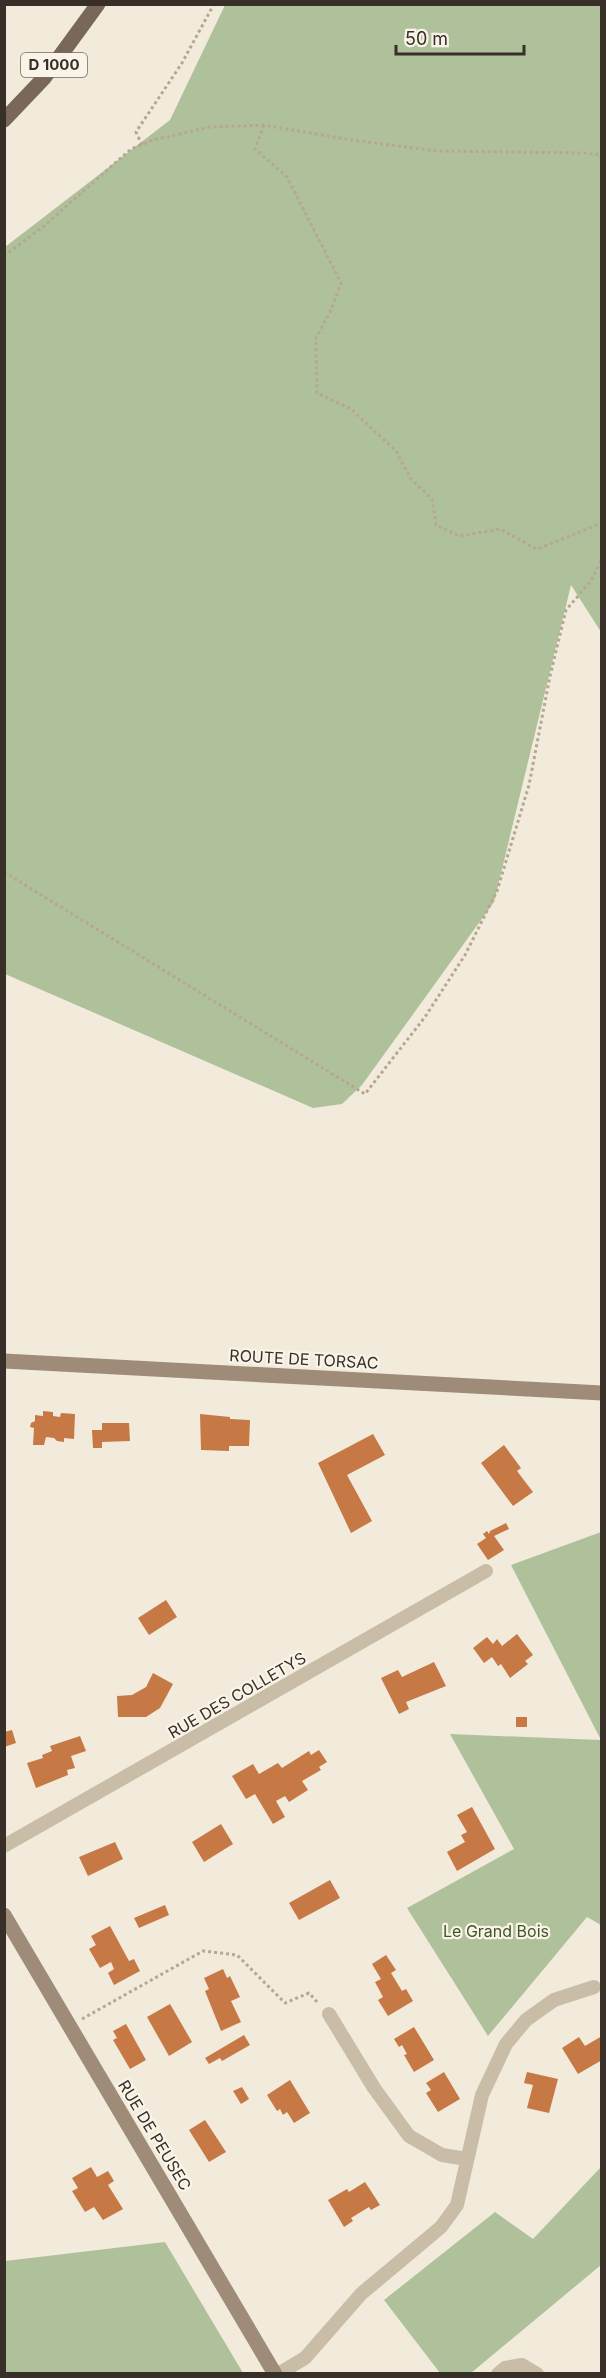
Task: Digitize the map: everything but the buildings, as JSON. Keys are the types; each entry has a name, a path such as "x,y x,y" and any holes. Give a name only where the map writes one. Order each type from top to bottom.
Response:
{"main road":[{"name":"D 1000","path":"4,120 44,78 98,4"}],"street":[{"name":"ROUTE DE TORSAC","path":"4,1361 602,1393"},
{"name":"RUE DES COLLETYS","path":"4,1846 486,1571"},
{"name":"RUE DE PEUSEC","path":"4,1915 277,2373"},
{"path":"277,2373 305,2358 361,2294 441,2228 457,2205 482,2095 506,2044 526,2020 554,2000 594,1987"},
{"path":"329,2014 374,2088 409,2136 442,2155 466,2159"},
{"path":"498,2373 505,2368 522,2365 537,2373"}],"path":[{"path":"142,145 136,132 182,63 214,4"},
{"path":"264,125 255,149 287,177 341,283 331,310 315,338 317,393 351,409 396,451 411,479 432,499 436,525 459,536 500,529 537,549 602,523"},
{"path":"4,256 44,226 118,158 131,149 210,128 264,125 351,140 438,151 602,155"},
{"path":"4,872 365,1094 425,1017 465,955 497,891 529,785 549,676 566,610 591,581 602,559"},
{"path":"70,2025 203,1950 237,1954 285,2003 309,1993 329,2014"}],"green space":[{"path":"225,5 601,5 601,632 571,585 494,902 362,1085 342,1104 313,1108 5,974 5,247 170,120"},
{"path":"601,1532 601,1740 511,1565"},
{"name":"Le Grand Bois","path":"450,1734 601,1740 601,1925 587,1917 488,2036 407,1908 514,1849"},
{"path":"601,2167 601,2265 471,2373 440,2373 384,2300 495,2212 533,2239"},
{"path":"165,2242 243,2373 5,2373 5,2261"}]}
